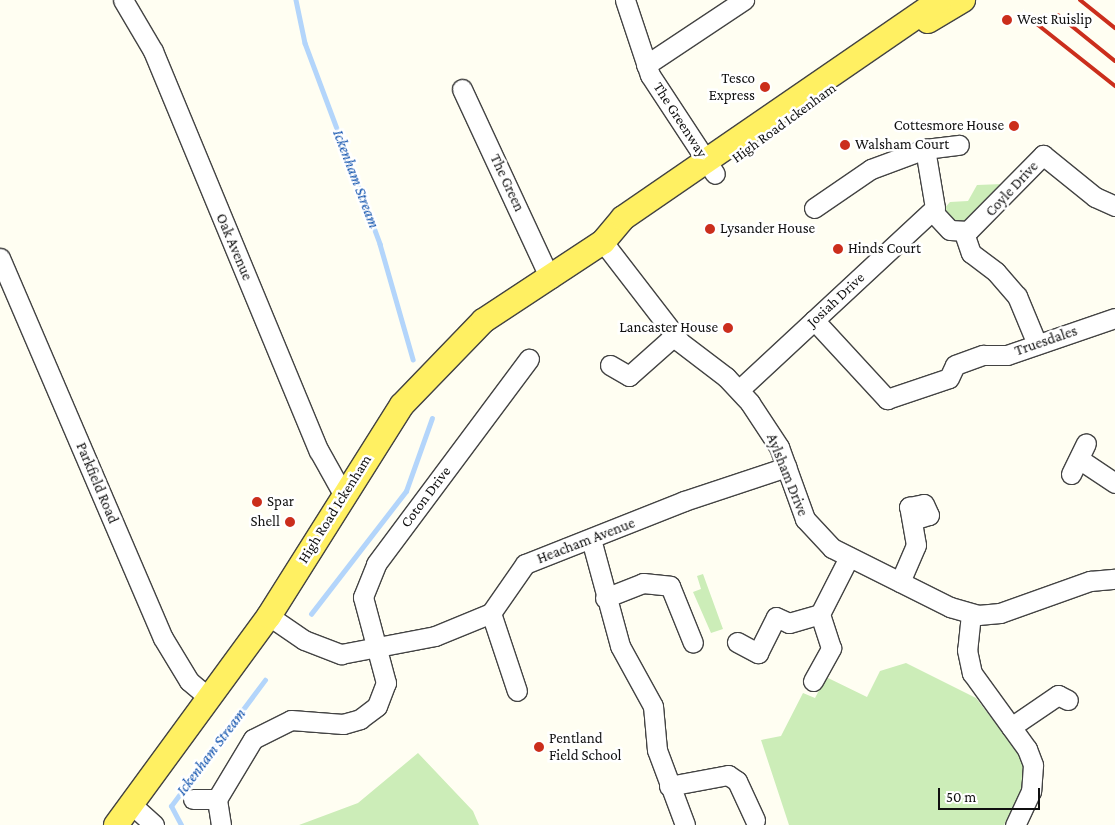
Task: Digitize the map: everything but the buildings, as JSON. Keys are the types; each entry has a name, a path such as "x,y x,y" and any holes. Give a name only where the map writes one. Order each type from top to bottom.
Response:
{"main road":[{"name":"High Road Ickenham","path":"711,168 940,0"},
{"name":"High Road Ickenham","path":"116,825 269,616 343,494 402,405 483,321 603,242 623,218 711,168 963,0"}],"street":[{"name":"Oak Avenue","path":"123,0 153,52 319,451 343,494"},
{"name":"The Greenway","path":"625,0 646,65 711,168"},
{"name":"The Greenway","path":"646,65 744,0"},
{"name":"The Green","path":"462,89 550,278"},
{"path":"814,208 871,169 925,149 959,145"},
{"path":"925,149 932,211 950,230 964,233 971,253 996,272 1021,302 1037,344"},
{"name":"Coyle Drive","path":"964,233 985,218 1043,155 1095,197 1115,206"},
{"name":"Josiah Drive","path":"740,390 932,211"},
{"name":"Aylsham Drive","path":"603,242 674,336 740,390 773,436 810,528 849,557 971,614 1000,613 1090,582 1115,579"},
{"name":"Parkfield Road","path":"0,258 163,638 189,681 209,698"},
{"name":"Truesdales","path":"814,320 887,399 950,378 955,365 1037,344 1115,318"},
{"path":"610,365 629,376 674,336"},
{"name":"Coton Drive","path":"217,799 253,739 292,720 343,724 360,719 377,706 386,683 375,648 363,597 376,564 529,360"},
{"path":"1079,459 1115,482"},
{"name":"Heacham Avenue","path":"491,613 525,564 591,540 684,501 786,467"},
{"path":"900,582 916,545 913,520"},
{"path":"591,540 605,598 620,646 653,706 658,750 669,786 685,825"},
{"path":"813,681 831,648 820,614 849,557"},
{"path":"605,598 643,583 670,586 693,644"},
{"path":"269,616 304,640 341,654 435,636 491,613 517,691"},
{"path":"736,642 758,653 776,617 789,623 820,614"},
{"path":"971,614 969,666 1031,757 1034,774 1015,825"},
{"path":"1010,727 1058,695 1068,700"},
{"path":"669,786 728,775 738,781 756,820"},
{"path":"193,799 217,799 221,825"},
{"path":"131,804 154,825"}],"green space":[{"path":"1003,184 959,227 942,211 950,202 968,201 977,185"},
{"path":"703,574 723,629 711,633 693,592 701,589 697,576"},
{"path":"906,663 976,698 1014,747 1024,764 1025,782 1004,825 789,825 761,740 781,736 803,693 815,698 826,677 867,697 880,671"},
{"path":"418,753 473,811 479,825 299,825 358,803"}],"waterway":[{"name":"Ickenham Stream","path":"296,0 305,43 380,244 413,359"},
{"name":"Ickenham Stream","path":"311,614 406,491 432,418"},
{"name":"Ickenham Stream","path":"181,825 171,806 265,680"}],"railway":[{"path":"1080,0 1115,28"},
{"path":"1058,15 1115,61"},
{"path":"1033,21 1115,86"}],"place":[{"name":"West Ruislip","path":"1007,20"},
{"name":"Tesco Express","path":"765,87"},
{"name":"Cottesmore House","path":"1014,126"},
{"name":"Walsham Court","path":"845,145"},
{"name":"Lysander House","path":"710,229"},
{"name":"Hinds Court","path":"838,249"},
{"name":"Lancaster House","path":"728,328"},
{"name":"Spar","path":"257,502"},
{"name":"Shell","path":"290,522"},
{"name":"Pentland Field School","path":"539,747"}]}
